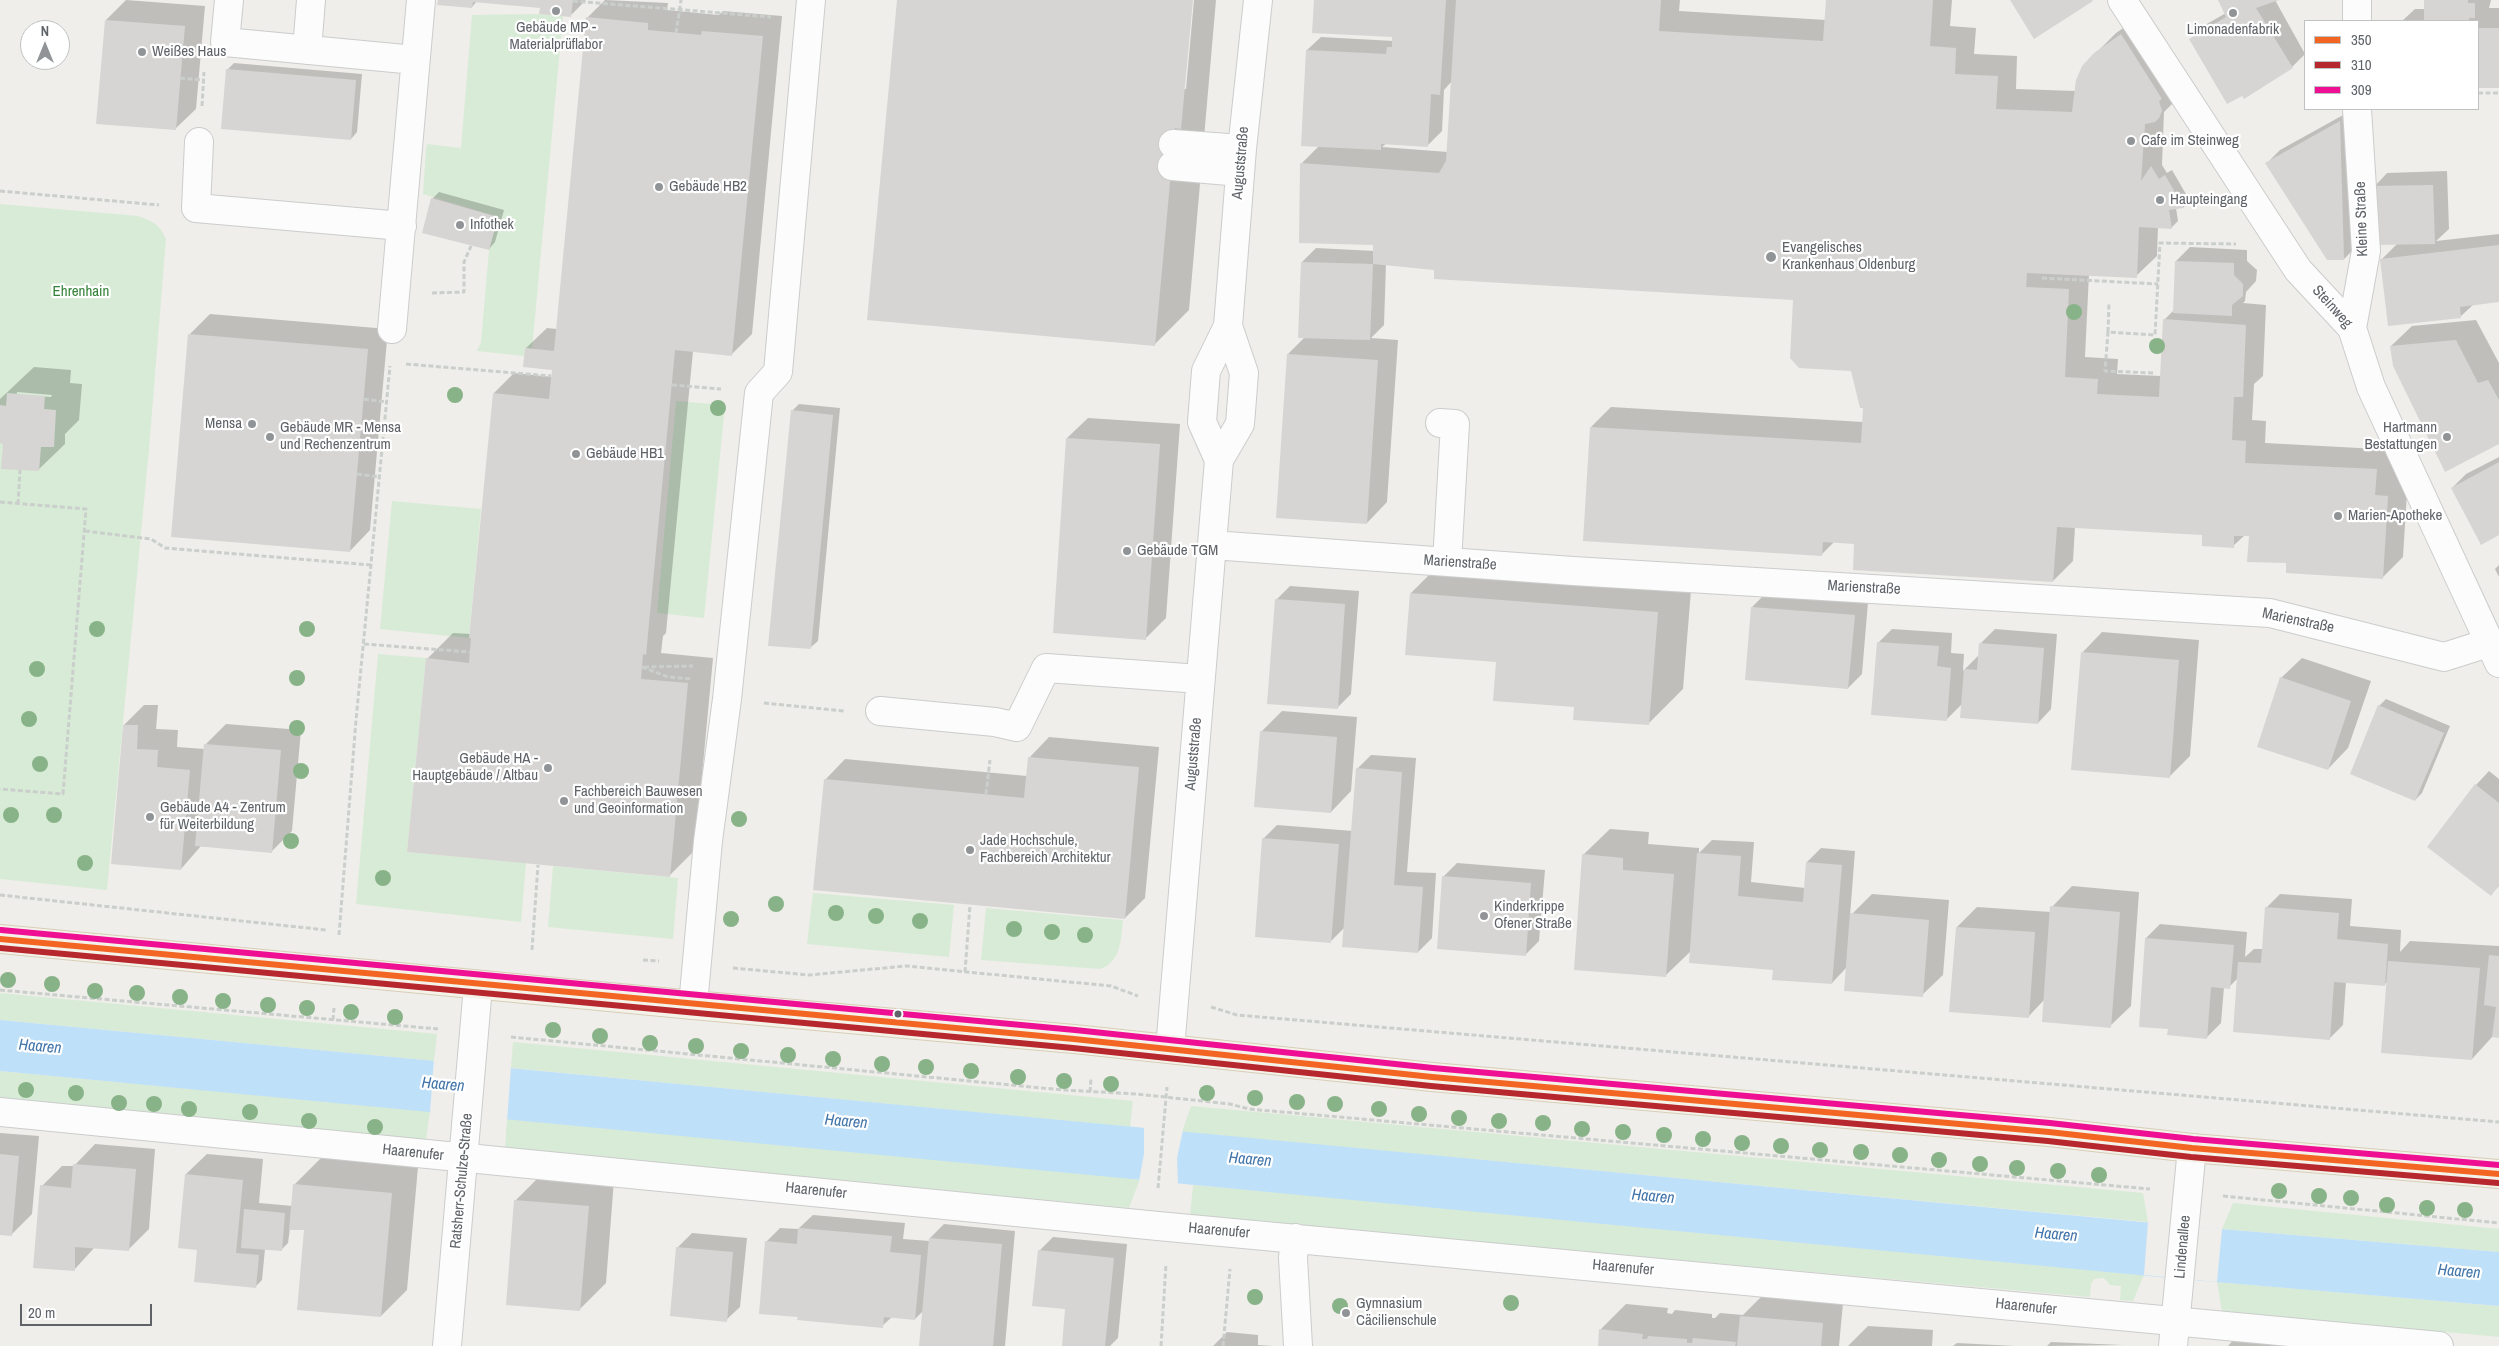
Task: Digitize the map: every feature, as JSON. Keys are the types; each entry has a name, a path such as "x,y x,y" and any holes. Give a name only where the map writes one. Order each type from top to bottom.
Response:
{"main road":[{"path":"0,939 478,986 1170,1049 1432,1077 2049,1132 2192,1148 2499,1174"}],"street":[{"path":"228,0 225,42 415,60"},
{"path":"307,50 311,0"},
{"path":"392,329 421,0"},
{"name":"Auguststraße","path":"1219,460 1202,422 1206,371 1228,326 1241,161 1258,0"},
{"name":"Steinweg","path":"2122,0 2272,234 2298,270 2352,328 2370,387 2494,653"},
{"path":"2356,20 2357,0"},
{"path":"693,1006 708,841 727,699 758,393 778,372 810,10"},
{"name":"Kleine Straße","path":"2352,328 2366,251 2356,110"},
{"path":"200,142 196,208 402,226"},
{"path":"1173,155 1241,161"},
{"name":"Auguststraße","path":"1170,1049 1219,460 1240,424 1244,373 1228,326"},
{"path":"1440,423 1456,424 1447,562"},
{"name":"Marienstraße","path":"1212,545 1447,562 2270,613 2444,657 2494,653"},
{"path":"880,711 995,722 1016,727 1046,668 1200,679"},
{"name":"Ratsherr-Schulze-Straße","path":"447,1346 474,1060 478,986"},
{"name":"Haarenufer","path":"0,1112 1295,1238 2174,1334 2439,1346"},
{"name":"Lindenallee","path":"2174,1334 2192,1148"},
{"path":"1295,1238 1293,1258 1298,1346"}],"path":[{"path":"573,0 679,11 810,10"},
{"path":"676,33 680,0"},
{"path":"200,142 206,40 225,42"},
{"path":"180,78 204,80"},
{"path":"2479,93 2499,93"},
{"path":"0,191 196,208"},
{"path":"2108,332 2155,334 2160,243 2234,245 2272,234"},
{"path":"438,292 464,292 464,262 471,246"},
{"path":"2042,278 2158,284"},
{"path":"2109,302 2105,371 2153,373"},
{"path":"333,1020 339,931 392,329"},
{"path":"390,362 552,376"},
{"path":"672,385 709,388"},
{"path":"364,399 387,402"},
{"path":"18,504 20,470"},
{"path":"357,474 380,477"},
{"path":"0,502 86,509 63,794 0,789"},
{"path":"85,531 151,539 165,548 371,565"},
{"path":"364,644 470,652"},
{"path":"693,689 693,680 668,677 642,667 708,667 727,699 830,711 880,711"},
{"path":"532,950 538,865"},
{"path":"0,895 349,932"},
{"path":"965,972 970,905"},
{"path":"522,949 542,951"},
{"path":"638,959 810,974 864,972 894,966 1111,986 1135,996"},
{"path":"0,990 440,1030"},
{"path":"1218,1008 1237,1015 2499,1122"},
{"path":"504,1035 532,1040 1230,1104 1249,1109 2188,1192 2499,1223"},
{"path":"1090,1092 1091,1075"},
{"path":"1230,1104 1231,1096"},
{"path":"1158,1195 1167,1098"},
{"path":"1158,1226 1168,1246 1161,1346"},
{"path":"1222,1346 1233,1233"}],"green space":[{"path":"539,14 563,16 532,349 525,348 524,356 477,351 481,342 489,250 498,217 423,194 426,149 427,144 461,148 472,15"},
{"name":"Ehrenhain","path":"0,204 138,216 155,224 166,239 149,449 107,890 0,879"},
{"path":"676,401 725,405 704,618 657,613"},
{"path":"392,501 481,509 469,638 380,629"},
{"path":"378,654 426,658 407,852 526,863 521,922 356,904"},
{"path":"553,866 678,878 673,939 548,927"},
{"path":"813,893 954,905 949,957 807,944"},
{"path":"986,908 1123,920 1119,949 1112,961 1100,969 981,960"},
{"path":"0,993 437,1034 434,1061 0,1020"},
{"path":"513,1042 1133,1101 1130,1127 511,1068"},
{"path":"0,1071 430,1111 426,1140 0,1099"},
{"path":"1191,1106 2143,1193 2148,1222 1182,1132"},
{"path":"507,1119 1140,1179 1129,1208 505,1148"},
{"path":"1193,1185 2144,1275 2133,1301 2120,1300 2121,1286 2110,1285 2104,1278 2094,1279 2091,1284 2090,1297 1190,1216"},
{"path":"2233,1203 2499,1229 2499,1252 2222,1229"},
{"path":"2217,1282 2499,1306 2499,1337 2222,1311"}],"water":[{"name":"Haaren","path":"0,1020 2185,1226 2499,1252 2499,1306 2180,1279 0,1071"}],"pier":[{"path":"434,1058 511,1066 507,1122 430,1113"},
{"path":"1144,1126 1183,1130 1177,1158 1178,1185 1139,1181 1144,1154"},
{"path":"2148,1222 2222,1229 2217,1282 2144,1275"}],"building":[{"name":"Gebäude MP - Materialprüflabor","path":"438,0 573,0 571,17 539,14 540,8 473,2 472,8 437,5"},
{"path":"897,0 1193,0 1181,129 1175,128 1155,346 867,320"},
{"path":"1314,0 1446,0 1440,95 1431,94 1428,147 1381,144 1381,150 1301,146 1306,50 1386,54 1387,47 1392,47 1392,37 1312,33"},
{"path":"1456,0 1661,0 1659,31 1823,41 1826,0 1933,0 1930,46 1956,48 1955,74 1998,76 1996,109 2072,112 2076,80 2082,66 2094,53 2121,34 2162,99 2159,101 2162,111 2159,118 2155,122 2145,124 2141,181 2151,166 2159,179 2165,175 2184,208 2169,210 2172,229 2139,227 2137,278 2027,273 2026,287 2069,289 2065,377 2098,379 2097,394 2159,397 2163,319 2246,325 2243,397 2234,397 2232,440 2246,441 2245,463 2377,469 2375,495 2388,496 2383,579 2286,573 2286,563 2247,562 2249,536 2234,536 2234,548 2202,546 2202,535 2057,527 2053,582 1853,570 1854,544 1823,542 1822,556 1583,541 1590,427 1861,443 1863,408 1860,408 1851,371 1799,368 1790,358 1793,300 1434,279 1434,270 1373,264 1373,245 1299,243 1300,163 1439,173 1446,161"},
{"path":"2010,0 2092,0 2093,1 2034,39"},
{"path":"2218,0 2279,0 2256,8 2293,68 2244,99 2242,96 2227,104 2189,39 2226,17"},
{"path":"2424,0 2468,0 2468,3 2475,3 2475,18 2469,18 2469,20 2424,20"},
{"path":"586,17 648,23 648,30 701,35 702,31 763,36 732,356 675,350 646,655 643,654 641,679 688,683 670,877 407,852 426,658 469,663 471,638 469,638 493,393 549,399 552,370 523,367 525,348 554,351"},
{"name":"Weißes Haus","path":"105,20 185,26 176,130 96,124"},
{"path":"2479,28 2499,28 2499,88 2479,88"},
{"path":"226,69 356,80 351,140 221,129"},
{"path":"2340,121 2344,260 2327,260 2265,163"},
{"path":"2433,185 2435,244 2374,245 2372,186"},
{"name":"Infothek","path":"431,198 498,217 489,250 422,233"},
{"path":"2499,245 2499,302 2460,307 2461,318 2388,326 2380,259"},
{"path":"2175,261 2234,263 2234,275 2243,284 2243,296 2232,305 2232,316 2173,313"},
{"path":"1301,262 1373,264 1370,340 1298,338"},
{"name":"Gebäude MR - Mensa und Rechenzentrum","path":"188,334 368,349 350,552 171,537"},
{"path":"2456,340 2478,383 2488,380 2499,400 2499,444 2445,472 2393,366 2390,346"},
{"path":"1287,354 1378,360 1367,524 1276,518"},
{"path":"7,393 45,396 44,409 56,410 54,447 41,447 39,471 1,469 3,444 0,443 0,405 6,406"},
{"path":"791,410 833,415 811,649 768,646"},
{"name":"Gebäude TGM","path":"1066,438 1160,444 1146,640 1053,633"},
{"path":"2499,462 2499,535 2481,545 2451,488"},
{"path":"1410,593 1658,612 1649,725 1573,720 1574,707 1493,701 1496,662 1405,655"},
{"path":"1275,599 1345,604 1338,709 1267,704"},
{"path":"1751,607 1855,615 1848,689 1745,680"},
{"path":"1877,642 1939,646 1937,666 1951,668 1947,721 1871,715"},
{"path":"1979,643 2044,648 2038,724 1960,718 1964,669 1977,670"},
{"path":"2081,652 2179,660 2170,778 2071,770"},
{"path":"2280,677 2351,701 2328,770 2257,747"},
{"path":"2378,705 2444,733 2415,801 2350,774"},
{"name":"Gebäude A4 - Zentrum für Weiterbildung","path":"123,725 138,725 137,749 158,750 157,767 190,770 181,870 111,864"},
{"path":"1260,731 1337,737 1331,813 1254,807"},
{"path":"204,744 281,750 272,853 195,846"},
{"path":"1028,757 1139,767 1125,919 813,890 824,779 1024,798"},
{"path":"1356,768 1402,772 1394,885 1423,887 1418,953 1342,947"},
{"path":"2475,784 2499,803 2499,885 2491,896 2427,847"},
{"path":"1262,838 1339,844 1331,943 1255,937"},
{"path":"1697,853 1741,856 1738,896 1803,902 1806,862 1842,865 1832,984 1772,980 1773,970 1689,963"},
{"path":"1582,854 1623,858 1623,870 1674,874 1666,977 1574,970"},
{"name":"Kinderkrippe Ofener Straße","path":"1442,876 1531,883 1526,956 1437,949"},
{"path":"2050,906 2120,912 2111,1028 2042,1022"},
{"path":"2265,907 2339,913 2337,939 2388,944 2385,986 2334,982 2330,1040 2233,1032 2238,962 2261,963"},
{"path":"1850,913 1929,920 1923,997 1844,991"},
{"path":"1956,927 2035,932 2029,1018 1949,1012"},
{"path":"2145,938 2234,945 2230,989 2211,987 2207,1039 2167,1035 2168,1029 2139,1027"},
{"path":"2489,955 2499,956 2499,1038 2492,1037 2496,1007 2484,1005"},
{"path":"2388,961 2480,968 2472,1060 2381,1053"},
{"path":"0,1154 19,1156 12,1236 0,1235"},
{"path":"73,1164 136,1169 129,1251 75,1247 75,1271 33,1268 40,1185 71,1188"},
{"path":"185,1174 243,1180 236,1253 259,1255 256,1288 194,1282 197,1250 178,1248"},
{"path":"293,1184 392,1193 381,1317 297,1310 304,1230 289,1230"},
{"path":"514,1200 589,1206 580,1311 506,1305"},
{"path":"244,1209 285,1213 282,1251 241,1248"},
{"path":"798,1228 892,1236 890,1252 921,1255 915,1320 884,1317 883,1328 797,1320 798,1317 759,1314 765,1241 797,1244"},
{"path":"929,1238 1002,1244 993,1346 919,1346"},
{"path":"676,1247 733,1252 727,1322 670,1316"},
{"path":"1038,1250 1114,1258 1105,1346 1062,1346 1065,1309 1032,1306"},
{"path":"1740,1316 1823,1323 1821,1346 1737,1346"},
{"path":"1599,1329 1643,1334 1642,1339 1647,1339 1648,1336 1687,1339 1687,1343 1692,1343 1693,1338 1736,1342 1735,1346 1598,1346"}],"transit line":[{"name":"309","path":"1,930 1075,1030 1433,1068 2050,1123 2193,1139 2499,1165"},
{"name":"350","path":"0,939 1074,1039 1432,1077 2049,1132 2192,1148 2499,1174"},
{"name":"310","path":"0,948 1073,1048 1431,1086 2048,1141 2191,1157 2498,1183"}],"place":[{"name":"Gebäude MP - Materialprüflabor","path":"556,11"},
{"name":"Limonadenfabrik","path":"2233,13"},
{"name":"Weißes Haus","path":"142,52"},
{"name":"Cafe im Steinweg","path":"2131,141"},
{"name":"Gebäude HB2","path":"659,187"},
{"name":"Haupteingang","path":"2160,200"},
{"name":"Infothek","path":"460,225"},
{"name":"Evangelisches Krankenhaus Oldenburg","path":"1771,257"},
{"name":"Mensa","path":"252,424"},
{"name":"Gebäude MR - Mensa und Rechenzentrum","path":"270,437"},
{"name":"Hartmann Bestattungen","path":"2447,437"},
{"name":"Gebäude HB1","path":"576,454"},
{"name":"Marien-Apotheke","path":"2338,516"},
{"name":"Gebäude TGM","path":"1127,551"},
{"name":"Gebäude HA - Hauptgebäude / Altbau","path":"548,768"},
{"name":"Fachbereich Bauwesen und Geoinformation","path":"564,801"},
{"name":"Gebäude A4 - Zentrum für Weiterbildung","path":"150,817"},
{"name":"Jade Hochschule, Fachbereich Architektur","path":"970,850"},
{"name":"Kinderkrippe Ofener Straße","path":"1484,916"},
{"name":"Gymnasium Cäcilienschule","path":"1346,1313"}]}
